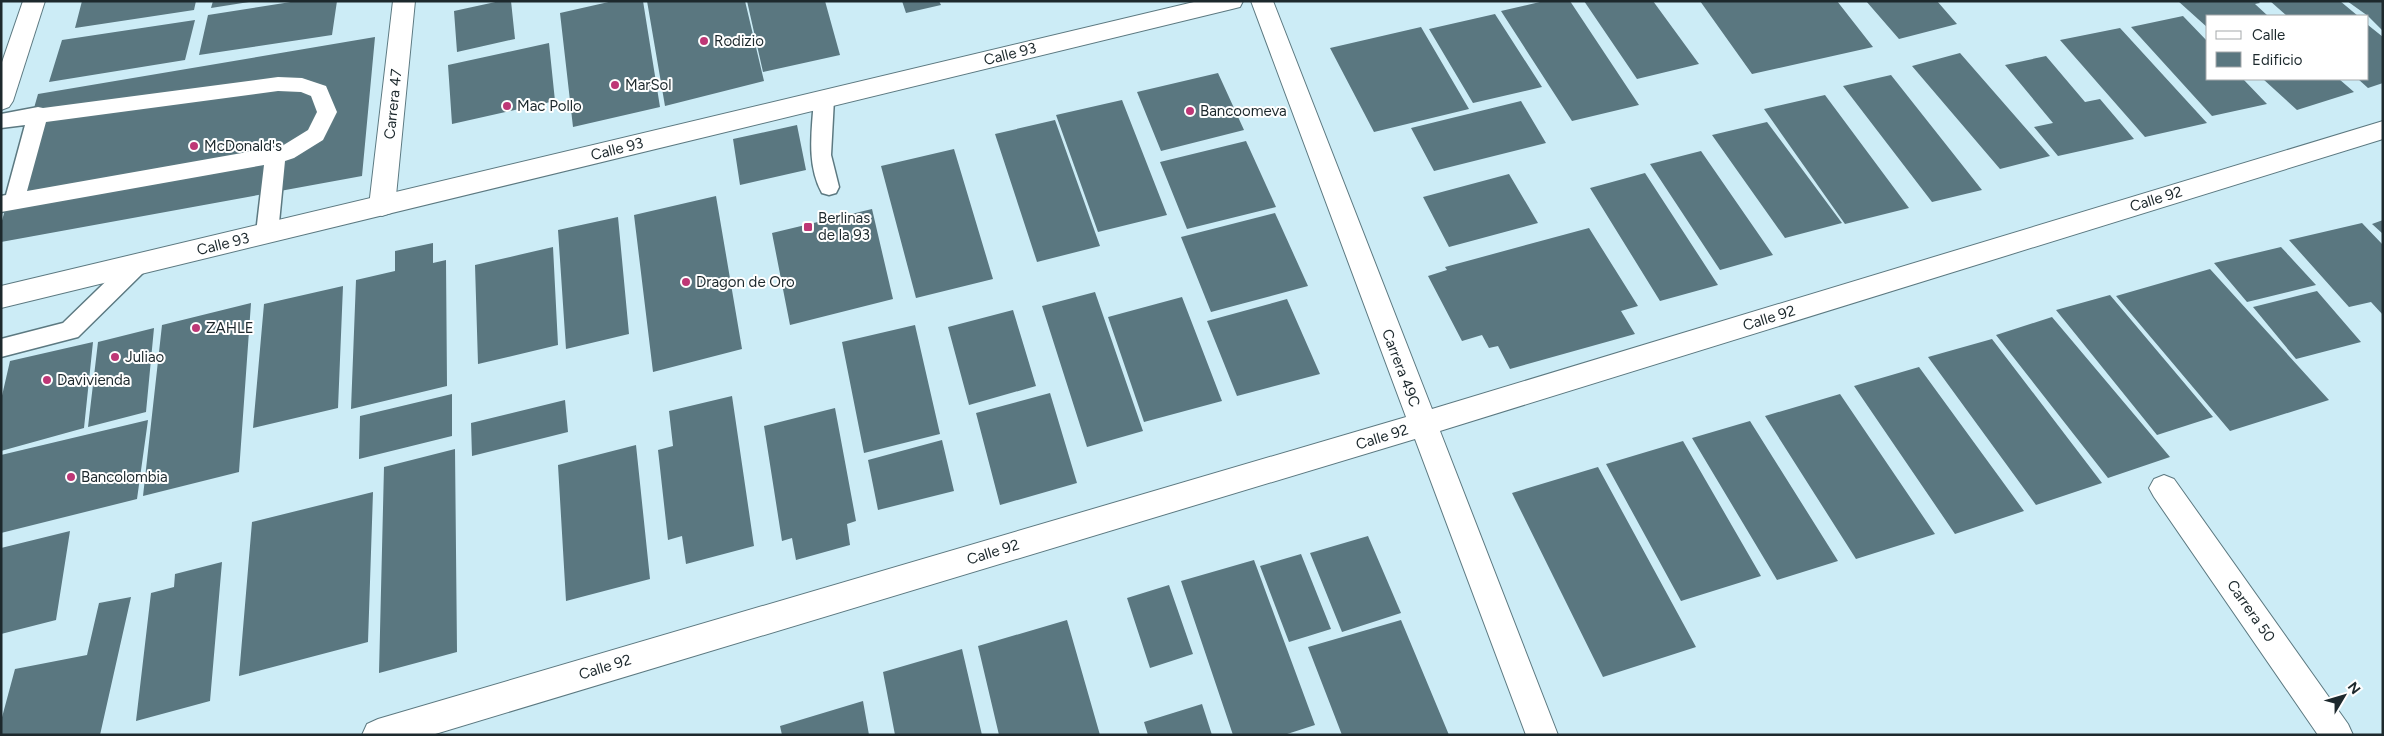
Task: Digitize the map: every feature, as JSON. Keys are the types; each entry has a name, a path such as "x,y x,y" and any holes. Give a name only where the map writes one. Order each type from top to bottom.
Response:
{"street":[{"path":"1,101 34,1"},
{"name":"Carrera 47","path":"382,206 404,1"},
{"name":"Calle 93","path":"1,298 1232,1"},
{"name":"Carrera 49C","path":"1262,1 1542,735"},
{"name":"Calle 92","path":"378,735 1423,424 2383,130"},
{"name":"Carrera 50","path":"2164,488 2337,735"}],"lane":[{"path":"1,121 38,114 278,84 302,85 319,91 327,112 316,135 287,153 8,203 38,114"},
{"path":"824,99 822,155 829,187"},
{"path":"267,233 275,155"},
{"path":"1,348 70,330 138,264"}],"building":[{"path":"82,1 196,1 194,10 75,28"},
{"path":"213,1 248,1 249,2 211,8"},
{"path":"297,1 337,1 332,35 199,55 208,15"},
{"path":"500,1 511,1 515,39 457,52 454,11"},
{"path":"613,1 643,1 660,107 573,127 560,13"},
{"name":"Rodizio","path":"647,1 745,1 764,81 665,106"},
{"path":"747,1 825,1 840,55 763,72"},
{"path":"902,1 939,1 941,5 906,13"},
{"path":"1544,1 1570,1 1639,105 1572,121 1501,11"},
{"path":"1584,1 1653,1 1699,64 1637,79"},
{"path":"1700,1 1837,1 1873,47 1752,74"},
{"path":"1866,1 1937,1 1957,24 1899,39"},
{"path":"2178,1 2258,1 2260,3 2255,4 2267,15 2206,15 2206,26"},
{"path":"2270,1 2340,1 2357,15 2286,15"},
{"path":"2347,1 2383,1 2383,31 2369,15"},
{"path":"1495,14 1542,87 1473,103 1429,29"},
{"path":"2183,16 2206,40 2206,80 2244,80 2267,104 2212,116 2131,27"},
{"path":"195,20 185,60 49,82 62,40"},
{"path":"2369,26 2383,37 2383,83 2368,88 2359,80 2369,80"},
{"path":"1421,27 1469,109 1374,132 1330,48"},
{"path":"2120,28 2207,123 2145,137 2060,40"},
{"name":"McDonald's","path":"375,37 362,176 1,242 1,224 38,94"},
{"path":"549,43 555,101 452,124 448,65"},
{"path":"1960,53 2050,156 2000,169 1912,66"},
{"path":"2046,56 2085,102 2100,99 2134,139 2058,156 2034,127 2053,123 2005,65"},
{"name":"Bancoomeva","path":"1218,73 1244,130 1161,151 1137,92"},
{"path":"1891,75 1982,190 1932,202 1843,86"},
{"path":"2264,80 2340,80 2354,92 2297,110"},
{"path":"1825,95 1909,208 1845,224 1764,109"},
{"path":"1122,100 1167,215 1098,232 1056,115"},
{"path":"1521,101 1546,143 1434,171 1411,128"},
{"path":"1055,120 1100,246 1037,262 995,134"},
{"path":"1767,122 1842,223 1785,238 1712,135"},
{"path":"797,125 806,170 740,185 733,139"},
{"path":"1246,141 1276,207 1187,229 1160,162"},
{"path":"954,149 993,279 916,298 881,166"},
{"path":"1701,151 1773,255 1720,270 1650,164"},
{"path":"1645,173 1718,285 1660,301 1590,188"},
{"path":"1509,174 1538,223 1449,247 1423,197"},
{"name":"Dragon de Oro","path":"716,196 742,349 653,372 634,215"},
{"path":"872,209 893,299 790,325 772,233"},
{"path":"1275,213 1308,286 1211,312 1181,237"},
{"path":"618,217 629,334 566,349 558,230"},
{"path":"2383,220 2383,234 2372,224"},
{"path":"2362,223 2383,245 2383,315 2371,302 2349,307 2289,240"},
{"path":"1589,228 1638,306 1621,311 1635,334 1510,369 1498,346 1489,348 1482,335 1462,341 1428,276 1447,270 1445,267"},
{"path":"433,243 433,263 446,260 447,386 351,409 356,280 395,271 395,251"},
{"path":"553,247 558,345 478,364 475,265"},
{"path":"2281,247 2316,285 2247,302 2214,263"},
{"path":"2210,269 2329,400 2230,431 2116,296"},
{"path":"343,286 338,408 253,428 264,304"},
{"path":"2317,291 2361,342 2296,359 2253,307"},
{"path":"1095,292 1143,431 1087,447 1042,306"},
{"path":"2110,295 2213,417 2157,435 2056,310"},
{"path":"1182,297 1222,401 1144,422 1108,317"},
{"path":"1287,299 1320,374 1237,396 1207,321"},
{"path":"251,303 239,472 143,496 162,325"},
{"path":"1013,310 1036,386 969,405 948,327"},
{"path":"2052,317 2170,457 2108,478 1996,335"},
{"path":"915,325 940,434 864,453 842,342"},
{"path":"154,328 146,412 88,427 98,342"},
{"path":"1992,339 2102,483 2036,505 1928,357"},
{"name":"Davivienda","path":"93,342 84,428 1,451 1,400 10,361"},
{"path":"1919,367 2024,511 1955,534 1854,386"},
{"path":"1050,393 1077,483 1000,505 976,413"},
{"path":"452,394 452,436 359,459 360,416"},
{"path":"1840,394 1935,534 1856,559 1765,416"},
{"path":"732,396 754,546 686,564 682,536 668,540 658,450 673,446 669,411"},
{"path":"565,400 568,432 472,456 471,423"},
{"path":"835,408 856,521 847,524 850,545 796,560 792,538 782,541 764,426"},
{"name":"Bancolombia","path":"148,420 137,499 1,533 1,455"},
{"path":"1750,421 1838,561 1777,580 1692,438"},
{"path":"942,440 954,491 878,510 868,460"},
{"path":"1683,441 1761,576 1681,601 1606,464"},
{"path":"636,445 650,579 566,601 558,465"},
{"path":"455,449 457,652 379,673 384,467"},
{"path":"1598,467 1696,647 1603,677 1512,493"},
{"path":"373,492 368,642 239,676 252,522"},
{"path":"70,531 56,620 1,634 1,548"},
{"path":"1368,536 1401,613 1342,632 1310,553"},
{"path":"1301,554 1331,629 1289,642 1260,566"},
{"path":"1254,560 1315,725 1284,735 1233,735 1181,581"},
{"path":"222,562 210,701 136,721 151,593 174,587 175,574"},
{"path":"1169,585 1193,654 1150,668 1127,598"},
{"path":"131,597 100,735 1,735 1,721 15,669 87,655 99,603"},
{"path":"1067,620 1100,735 999,735 978,646"},
{"path":"1401,620 1449,735 1342,735 1308,647"},
{"path":"962,649 982,735 895,735 883,672"},
{"path":"863,701 869,735 782,735 780,726"},
{"path":"1202,704 1212,735 1148,735 1144,722"}],"place":[{"name":"Rodizio","path":"704,41"},
{"name":"MarSol","path":"615,85"},
{"name":"Mac Pollo","path":"507,106"},
{"name":"Bancoomeva","path":"1190,111"},
{"name":"McDonald's","path":"194,146"},
{"name":"Berlinas de la 93","path":"808,227"},
{"name":"Dragon de Oro","path":"686,282"},
{"name":"ZAHLE","path":"196,328"},
{"name":"Juliao","path":"115,357"},
{"name":"Davivienda","path":"47,380"},
{"name":"Bancolombia","path":"71,477"}]}
